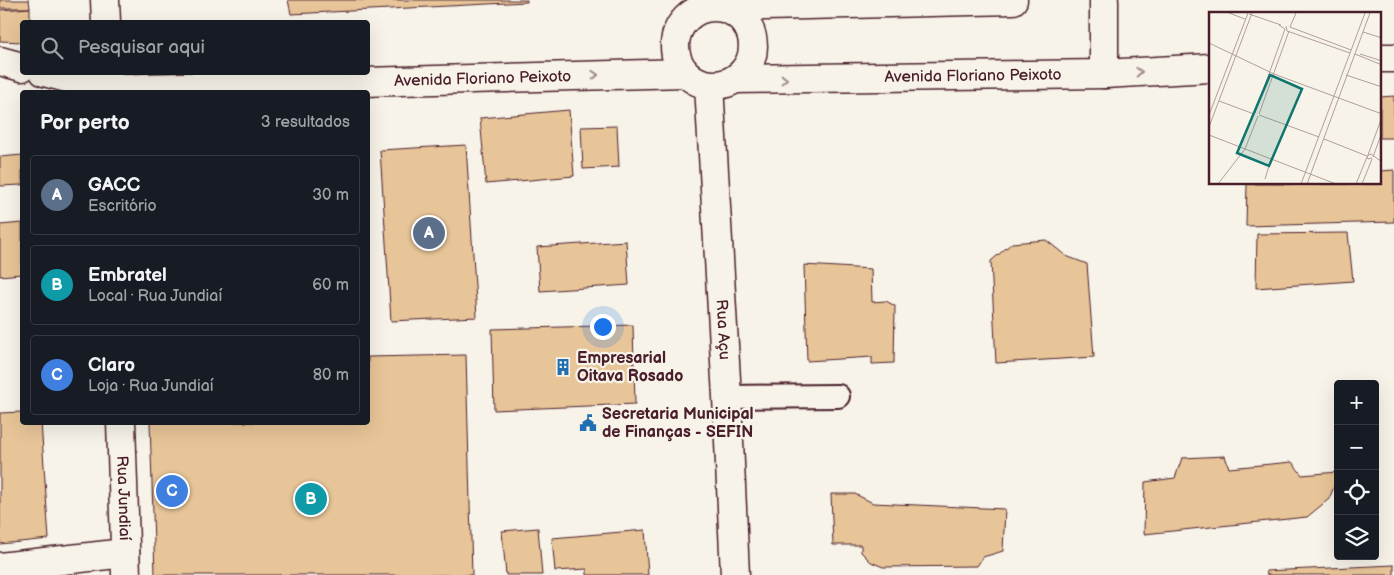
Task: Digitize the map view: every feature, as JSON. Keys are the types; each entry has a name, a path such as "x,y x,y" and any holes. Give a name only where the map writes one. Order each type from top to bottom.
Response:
{"street":[{"path":"105,0 106,20"},
{"path":"711,5 735,12 751,32 753,45 748,64 735,79 722,85 708,85 696,81 685,72 677,61 674,48 675,36 680,24 688,15 711,5 1012,0"},
{"path":"1104,0 1104,74"},
{"path":"0,61 20,66"},
{"name":"Avenida Floriano Peixoto","path":"735,79 1104,74 1209,68"},
{"name":"Avenida Floriano Peixoto","path":"59,75 109,85 685,72"},
{"name":"Rua Açu","path":"708,85 727,397 735,575"},
{"name":"Rua Jundiaí","path":"121,425 126,564"},
{"path":"0,567 126,564"}],"lane":[{"path":"727,397 838,396"}],"building":[{"path":"0,0 29,0 30,8 0,8"},
{"path":"288,0 527,0 527,2 291,14"},
{"path":"30,8 30,20 20,20 20,42 0,41 0,10"},
{"path":"1394,96 1394,138 1382,138 1382,97"},
{"path":"569,110 574,176 486,184 480,118"},
{"path":"617,126 619,167 583,169 581,127"},
{"path":"466,145 477,317 391,321 380,150"},
{"path":"20,155 20,185 0,186 0,157"},
{"path":"1394,170 1394,222 1246,226 1247,185 1382,185 1382,171"},
{"path":"20,223 20,274 0,276 0,225"},
{"path":"1348,233 1353,281 1256,288 1257,234"},
{"path":"1046,240 1066,256 1087,264 1094,357 996,363 991,261 1012,243"},
{"path":"626,241 629,285 540,291 537,247"},
{"path":"804,265 871,269 872,302 886,301 895,306 894,363 872,364 872,357 807,361"},
{"name":"Empresarial Oitava Rosado","path":"633,325 635,404 494,410 492,329"},
{"path":"466,355 472,575 155,575 150,425 370,425 370,357"},
{"path":"20,412 20,425 41,425 49,539 0,544 0,413"},
{"path":"1225,456 1229,468 1292,462 1302,475 1334,472 1334,487 1329,499 1307,517 1144,534 1145,482 1175,478 1182,458"},
{"path":"831,494 855,494 873,503 1005,509 1003,551 983,557 977,566 883,567 871,562 861,552 861,545 833,545"},
{"path":"538,528 542,575 506,575 502,531"},
{"path":"645,530 648,575 587,575 587,569 555,571 552,538"},
{"path":"1394,565 1394,575 1267,575 1266,571"}],"place":[{"name":"GACC","path":"429,233"},
{"name":"Empresarial Oitava Rosado","path":"563,367"},
{"name":"Secretaria Municipal de Finanças - SEFIN","path":"588,423"},
{"name":"Claro","path":"172,491"},
{"name":"Embratel","path":"311,499"}]}
